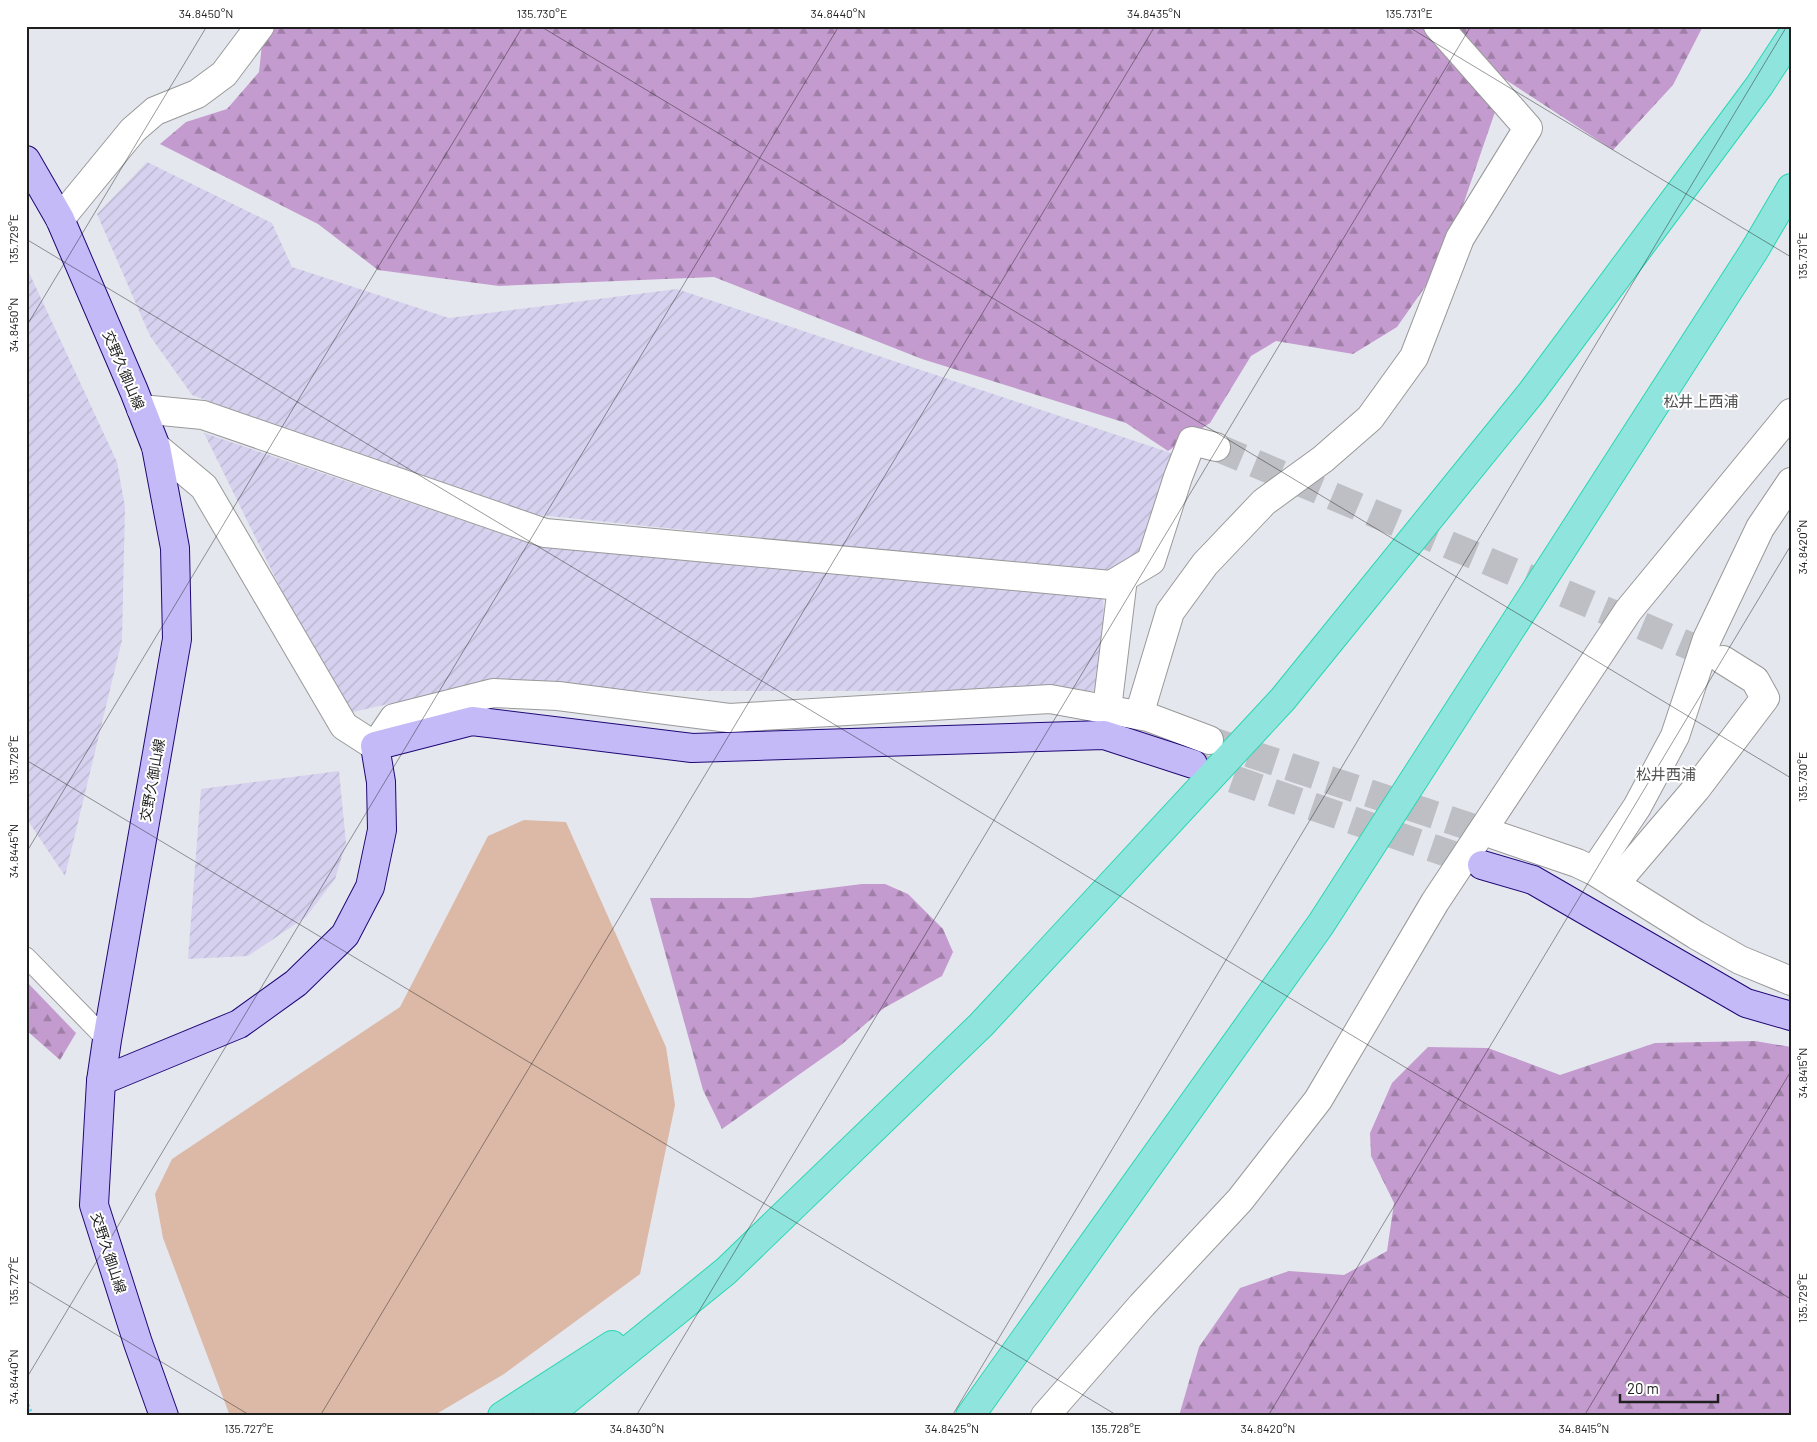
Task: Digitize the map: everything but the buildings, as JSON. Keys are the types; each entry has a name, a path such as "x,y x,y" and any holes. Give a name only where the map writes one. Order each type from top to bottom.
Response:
{"highway":[{"path":"547,1416 726,1271 981,1025 1283,699 1532,393 1760,86 1791,37"},
{"path":"970,1416 1321,924 1748,260 1791,188"},
{"path":"502,1416 726,1271"}],"street":[{"path":"60,219 133,130 155,112 197,94 224,74 260,26"},
{"path":"1138,715 1170,612 1205,564 1264,502 1323,459 1370,418 1414,357 1460,238 1528,128 1438,26"},
{"name":"交野久御山線","path":"26,160 60,219 156,447 175,548 177,640 107,1040 101,1081 94,1205 138,1343 164,1416"},
{"path":"141,409 203,416 545,533 1111,585 1151,561 1178,476 1192,441 1216,448"},
{"path":"1045,1416 1142,1305 1240,1200 1318,1100 1435,902 1628,611 1791,413"},
{"path":"156,447 204,487 344,726 375,746 472,721 692,748 1104,735 1193,764"},
{"path":"1605,878 1637,807 1675,736 1707,639 1760,528 1791,482"},
{"path":"1107,709 1123,578"},
{"path":"1605,878 1696,789 1765,698 1755,680 1723,660"},
{"path":"101,1081 239,1024 296,982 345,935 370,888 382,830 381,782 375,746 394,718 493,693 558,696 729,718 1050,699 1148,716 1209,740"},
{"path":"1495,835 1577,863 1740,960 1791,981"},
{"path":"1482,865 1533,880 1746,1003 1791,1016"}],"lane":[{"path":"26,957 107,1040"}],"path":[{"path":"26,1400 33,1416"}],"shaded area":[{"path":"147,162 272,223 292,267 449,318 677,289 1186,458 1157,560 1116,574 510,512 192,395 150,336 97,214"},
{"path":"26,266 117,462 125,507 122,640 65,876 26,818"},
{"path":"204,433 523,541 1103,597 1107,691 445,691 353,712 328,685"},
{"path":"339,771 346,843 335,879 306,917 248,956 188,959 201,789"},
{"path":"524,820 566,822 666,1047 675,1105 640,1274 504,1374 433,1416 230,1416 163,1238 155,1194 172,1159 400,1007 488,836"}],"green space":[{"path":"264,26 1703,26 1673,85 1613,150 1506,80 1444,260 1397,327 1353,354 1276,341 1251,356 1210,423 1168,451 1126,423 922,359 714,277 499,286 378,270 318,224 160,144 186,122 227,109 259,72"},
{"path":"862,884 885,884 908,894 943,929 953,952 942,976 884,1008 841,1045 722,1129 703,1090 650,898 751,898"},
{"path":"26,981 76,1033 60,1060 26,1030"},
{"path":"1755,1041 1791,1047 1791,1416 1179,1416 1199,1347 1240,1288 1289,1271 1344,1275 1387,1251 1394,1203 1371,1156 1370,1133 1392,1083 1428,1047 1488,1048 1560,1075 1655,1043"}],"tunnel":[{"path":"1216,447 1723,660"},
{"path":"1209,740 1495,835"},
{"path":"1193,765 1482,865"}],"district":[{"name":"松井上西浦","path":"1701,401"},
{"name":"松井西浦","path":"1666,774"}]}
